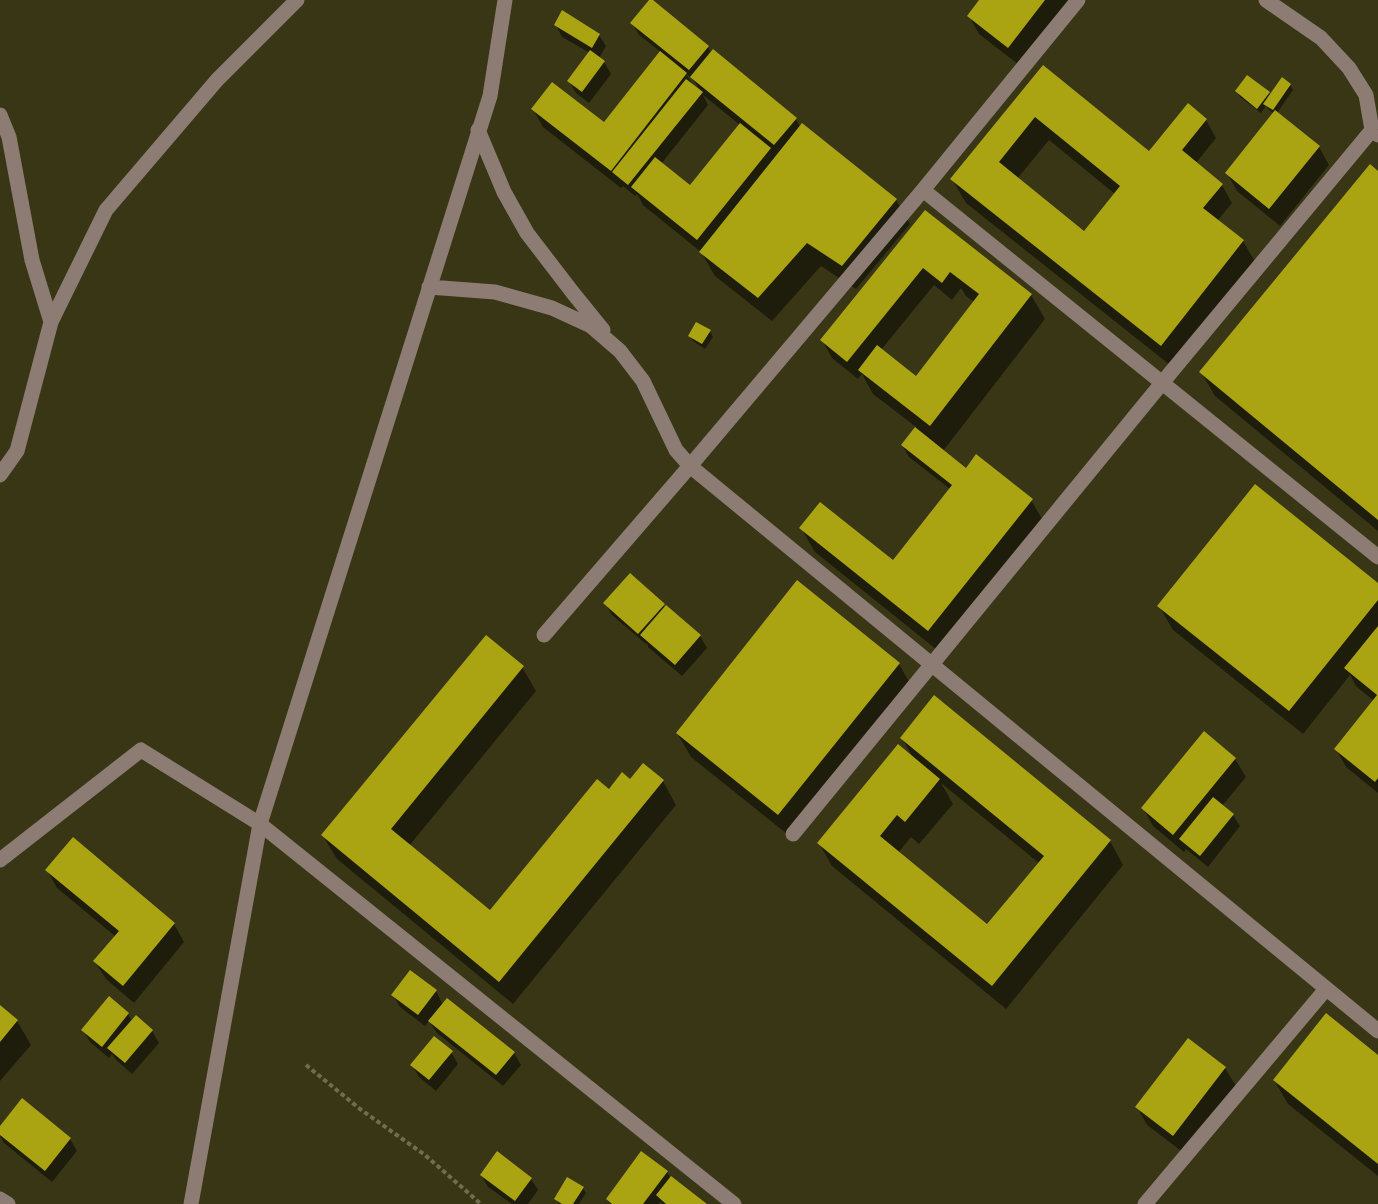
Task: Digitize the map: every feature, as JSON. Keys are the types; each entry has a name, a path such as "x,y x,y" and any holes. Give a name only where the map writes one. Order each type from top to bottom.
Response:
{"street":[{"path":"0,475 17,451 51,322 106,210 217,80 297,0"},
{"path":"191,1204 260,824 490,96 505,0"},
{"path":"544,635 690,466 1078,0"},
{"path":"793,834 1162,383 1375,132 1366,95 1349,68 1322,38 1266,0"},
{"path":"0,115 9,137 32,260 51,322"},
{"path":"478,130 504,192 527,232 643,381 676,450 690,466 1378,1031"},
{"path":"922,190 1378,557"},
{"path":"429,287 495,292 552,308 591,326 620,351"},
{"path":"0,860 141,750 260,824 734,1204"},
{"path":"1144,1204 1326,989"},
{"path":"0,1199 8,1204"}],"path":[{"path":"306,1065 360,1109 425,1155 481,1204"}],"building":[{"path":"649,0 653,0 709,46 689,70 630,23"},
{"path":"979,0 1045,0 1008,48 967,16"},
{"path":"562,10 600,34 592,48 554,25"},
{"path":"713,49 797,118 774,145 690,77"},
{"path":"590,50 605,61 582,92 567,81"},
{"path":"660,51 687,73 611,171 531,109 552,82 604,122"},
{"path":"1043,65 1149,151 1188,103 1207,119 1182,150 1223,184 1203,208 1244,240 1161,346 950,179","holes":["1035,117 1120,186 1084,231 999,162"]},
{"path":"1247,75 1270,92 1257,109 1235,91"},
{"path":"1282,77 1291,84 1273,110 1263,104"},
{"path":"686,79 703,92 628,185 612,172"},
{"path":"1275,110 1320,146 1269,209 1225,173"},
{"path":"740,123 771,148 697,240 631,187 655,157 690,185"},
{"path":"802,123 897,199 842,266 807,243 758,298 699,252"},
{"path":"1370,164 1378,171 1378,520 1199,372"},
{"path":"925,210 1032,294 930,426 858,370 877,345 916,376 979,294 950,272 942,283 923,268 847,362 820,340"},
{"path":"696,322 711,330 702,344 688,336"},
{"path":"915,427 966,468 976,454 1033,499 928,631 799,528 820,502 893,560 952,485 901,445"},
{"path":"1255,484 1378,583 1378,600 1289,711 1157,606"},
{"path":"630,573 665,604 638,634 603,603"},
{"path":"797,580 900,663 778,815 676,733"},
{"path":"666,605 701,635 675,665 640,635"},
{"path":"1378,626 1378,778 1375,782 1334,749 1377,695 1344,668"},
{"path":"486,635 524,666 391,829 490,910 597,779 609,789 622,772 630,779 643,763 664,780 499,982 321,835"},
{"path":"934,695 1111,840 992,986 817,843 898,744 940,779 905,822 897,815 880,836 987,924 1044,856 900,738"},
{"path":"1204,731 1236,758 1173,835 1141,808"},
{"path":"1213,797 1234,814 1200,856 1179,839"},
{"path":"73,837 175,923 123,986 93,961 119,931 45,870"},
{"path":"410,970 437,990 418,1015 391,995"},
{"path":"109,996 129,1013 102,1047 81,1030"},
{"path":"447,998 515,1052 496,1075 428,1021"},
{"path":"0,1005 18,1020 0,1042"},
{"path":"1326,1013 1378,1055 1378,1164 1273,1080"},
{"path":"136,1015 153,1030 125,1063 107,1048"},
{"path":"434,1036 453,1051 429,1080 410,1065"},
{"path":"1188,1038 1226,1067 1173,1136 1135,1107"},
{"path":"22,1098 71,1138 45,1171 0,1135 0,1126"},
{"path":"497,1151 532,1178 515,1201 480,1175"},
{"path":"641,1151 668,1171 643,1204 612,1204 606,1199"},
{"path":"671,1176 707,1204 666,1204 656,1195"},
{"path":"567,1177 584,1187 573,1204 562,1204 554,1199"}]}
